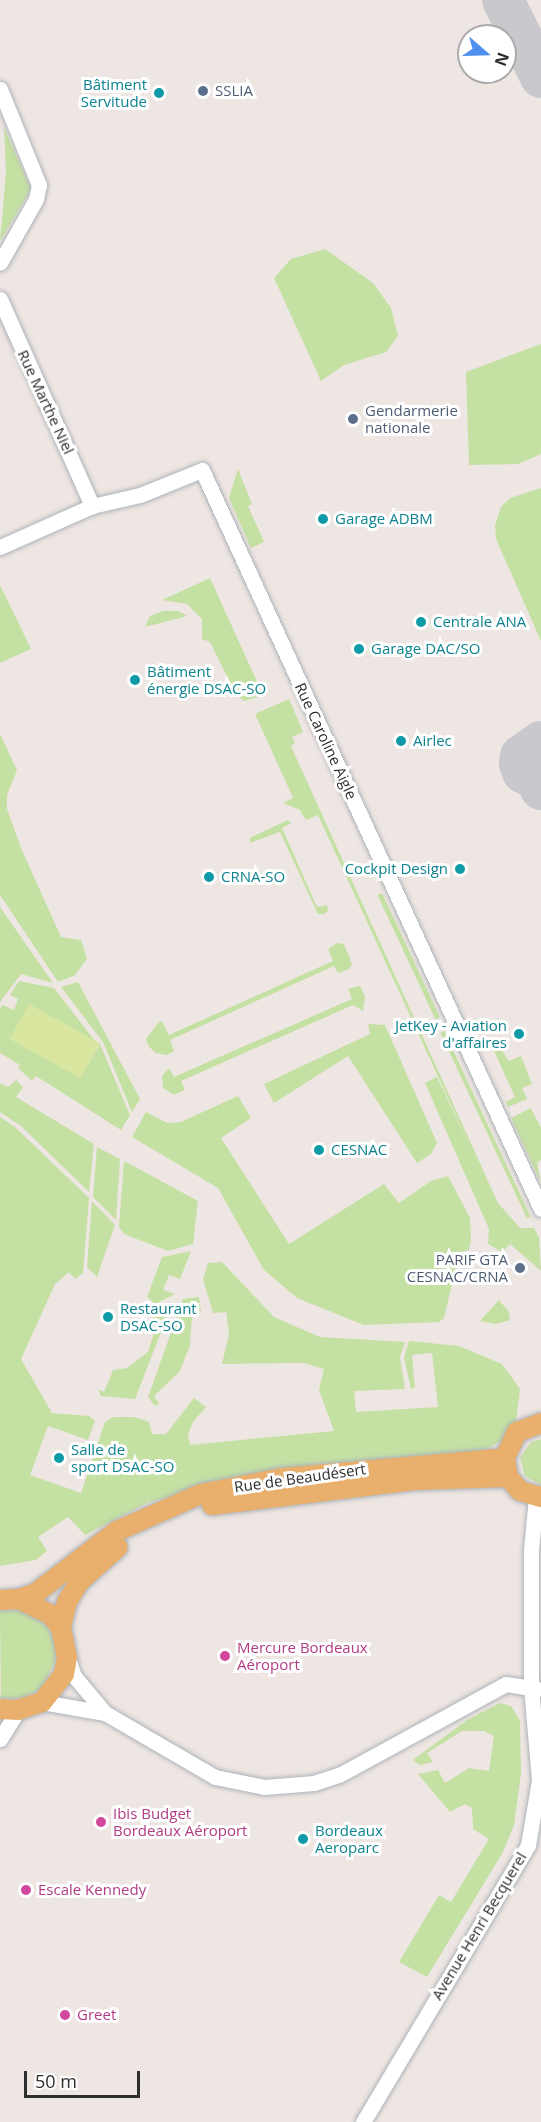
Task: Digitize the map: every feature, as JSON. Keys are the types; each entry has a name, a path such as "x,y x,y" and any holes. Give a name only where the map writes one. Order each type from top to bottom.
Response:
{"main road":[{"path":"539,1497 520,1491 507,1468 508,1444 517,1432 541,1423"},
{"name":"Rue de Beaudésert","path":"9,1600 36,1593 117,1532 201,1494 282,1478 507,1468"},
{"name":"Rue de Beaudésert","path":"61,1628 71,1594 105,1555 148,1528 190,1510 257,1497 507,1468"},
{"path":"9,1600 50,1614 61,1628 67,1657 64,1674 42,1701 9,1709"}],"street":[{"path":"0,89 39,185 36,199 0,263"},
{"name":"Rue Marthe Niel","path":"0,299 92,506"},
{"name":"Rue Caroline Aigle","path":"0,547 92,506 140,495 202,470 541,1209"},
{"name":"Avenue Henri Becquerel","path":"363,2122 528,1845 539,1780 531,1550 539,1497"},
{"path":"67,1657 74,1676 105,1713"},
{"path":"42,1701 105,1713 215,1777 264,1787 314,1783 339,1775 406,1742 473,1699 506,1684 536,1688"},
{"path":"0,1739 9,1709"}],"green space":[{"path":"4,127 31,189 0,241 6,173"},
{"path":"325,249 373,283 391,308 398,336 386,352 344,365 321,381 274,278 291,259"},
{"path":"541,344 541,454 518,464 469,465 466,372"},
{"path":"238,469 252,504 248,506 264,542 251,548 229,498"},
{"path":"541,488 541,641 496,539 495,525 501,507 510,498"},
{"path":"210,578 263,695 245,701 237,696 210,642 202,639 202,619 187,604 162,600"},
{"path":"0,585 31,649 0,663"},
{"path":"163,611 178,611 187,616 145,627 150,616"},
{"path":"289,699 303,732 292,737 295,743 291,746 498,1203 520,1228 534,1228 539,1238 541,1271 510,1244 502,1252 488,1244 489,1229 425,1083 437,1077 475,1157 318,815 306,820 300,810 283,803 293,798 255,714"},
{"path":"0,734 17,770 7,795 7,809 21,848 61,937 81,940 87,959 75,975 58,982 0,895"},
{"path":"288,820 291,823 282,828 317,907 327,905 328,911 324,914 318,914 280,832 250,843 250,838"},
{"path":"382,893 440,1017 435,1019 377,895"},
{"path":"0,907 53,983 21,974 0,1002"},
{"path":"337,943 344,944 352,964 349,969 338,973 334,966 170,1040 174,1051 167,1055 156,1053 149,1047 146,1039 158,1023 162,1021 169,1035 333,961 328,949"},
{"path":"19,981 54,988 95,1041 30,1005 80,1078 100,1044 130,1115 121,1130 36,1076 32,1081 18,1068 20,1065 0,1053 0,1008 3,1005 14,1010 18,999 10,995"},
{"path":"78,982 140,1099 132,1112 103,1042 61,987"},
{"path":"360,986 365,997 363,1011 353,1005 181,1081 185,1090 174,1095 163,1088 162,1076 169,1068 174,1077 352,999 348,989"},
{"path":"29,1004 100,1043 80,1078 10,1039"},
{"path":"368,1024 385,1025 437,1143 431,1154 417,1163 348,1056 274,1103 264,1084 370,1034"},
{"path":"444,1031 531,1217 527,1218 440,1033"},
{"path":"493,1037 509,1061 521,1056 532,1084 522,1088 527,1099 508,1107 506,1102 515,1097 489,1040"},
{"path":"16,1080 23,1087 16,1097 94,1144 89,1192 21,1126 0,1112 0,1083 8,1087"},
{"path":"238,1096 251,1118 221,1138 289,1244 384,1184 399,1203 431,1181 448,1176 470,1218 471,1240 469,1250 461,1252 457,1262 444,1318 439,1322 364,1325 297,1298 264,1270 218,1188 132,1137 146,1112 167,1123 181,1122"},
{"path":"531,1108 541,1128 541,1160 537,1163 541,1183 511,1118"},
{"path":"0,1117 15,1127 89,1198 83,1273 75,1279 69,1272 55,1284 21,1359 52,1413 89,1416 95,1421 88,1440 48,1426 30,1475 81,1493 105,1422 113,1417 134,1417 149,1422 152,1434 166,1434 194,1398 206,1407 193,1422 188,1434 190,1445 334,1431 319,1390 324,1369 304,1363 222,1364 229,1334 226,1312 213,1313 203,1279 208,1263 222,1262 274,1317 320,1337 405,1342 400,1357 405,1389 354,1391 356,1412 438,1407 432,1353 412,1355 415,1388 411,1389 404,1358 409,1341 459,1346 502,1364 520,1389 516,1422 508,1438 484,1450 239,1476 147,1503 85,1535 68,1517 38,1537 47,1551 36,1560 0,1566"},
{"path":"97,1147 120,1159 116,1220 93,1197"},
{"path":"124,1161 198,1201 193,1244 168,1251 124,1234 119,1227"},
{"path":"92,1201 115,1225 97,1277 87,1267"},
{"path":"191,1251 180,1279 169,1275 163,1290 175,1294 155,1304 147,1297 162,1257"},
{"path":"199,1297 201,1313 192,1315 190,1345 180,1371 154,1396 159,1404 155,1406 148,1397 183,1299"},
{"path":"499,1300 509,1312 510,1320 496,1324 480,1321"},
{"path":"172,1304 135,1399 101,1396 98,1389 104,1392 113,1370 127,1368 148,1352 155,1330 152,1312"},
{"path":"541,1439 541,1485 525,1476 520,1458 531,1442"},
{"path":"19,1610 39,1618 47,1626 53,1636 57,1658 41,1689 22,1698 1,1698 0,1611"},
{"path":"500,1703 511,1706 520,1721 521,1774 514,1825 503,1852 427,1977 399,1962 439,1895 451,1902 489,1839 473,1829 472,1808 465,1804 450,1812 418,1774 438,1770 445,1783 469,1768 489,1771 494,1736 484,1731 462,1731 427,1753 433,1762 420,1765 413,1760 467,1720"}],"taxiway":[{"path":"503,0 541,77"},
{"path":"541,742 521,756 520,764 523,772 537,780 541,789"}],"place":[{"name":"SSLIA","path":"203,91"},
{"name":"Bâtiment Servitude","path":"159,93"},
{"name":"Gendarmerie nationale","path":"353,419"},
{"name":"Garage ADBM","path":"323,519"},
{"name":"Centrale ANA","path":"421,622"},
{"name":"Garage DAC/SO","path":"359,649"},
{"name":"Bâtiment énergie DSAC-SO","path":"135,680"},
{"name":"Airlec","path":"401,741"},
{"name":"Cockpit Design","path":"460,869"},
{"name":"CRNA-SO","path":"209,877"},
{"name":"JetKey - Aviation d'affaires","path":"519,1034"},
{"name":"CESNAC","path":"319,1150"},
{"name":"PARIF GTA CESNAC/CRNA","path":"520,1268"},
{"name":"Restaurant DSAC-SO","path":"108,1317"},
{"name":"Salle de sport DSAC-SO","path":"59,1458"},
{"name":"Mercure Bordeaux Aéroport","path":"225,1656"},
{"name":"Ibis Budget Bordeaux Aéroport","path":"101,1822"},
{"name":"Bordeaux Aeroparc","path":"303,1839"},
{"name":"Escale Kennedy","path":"26,1890"},
{"name":"Greet","path":"65,2015"}]}
